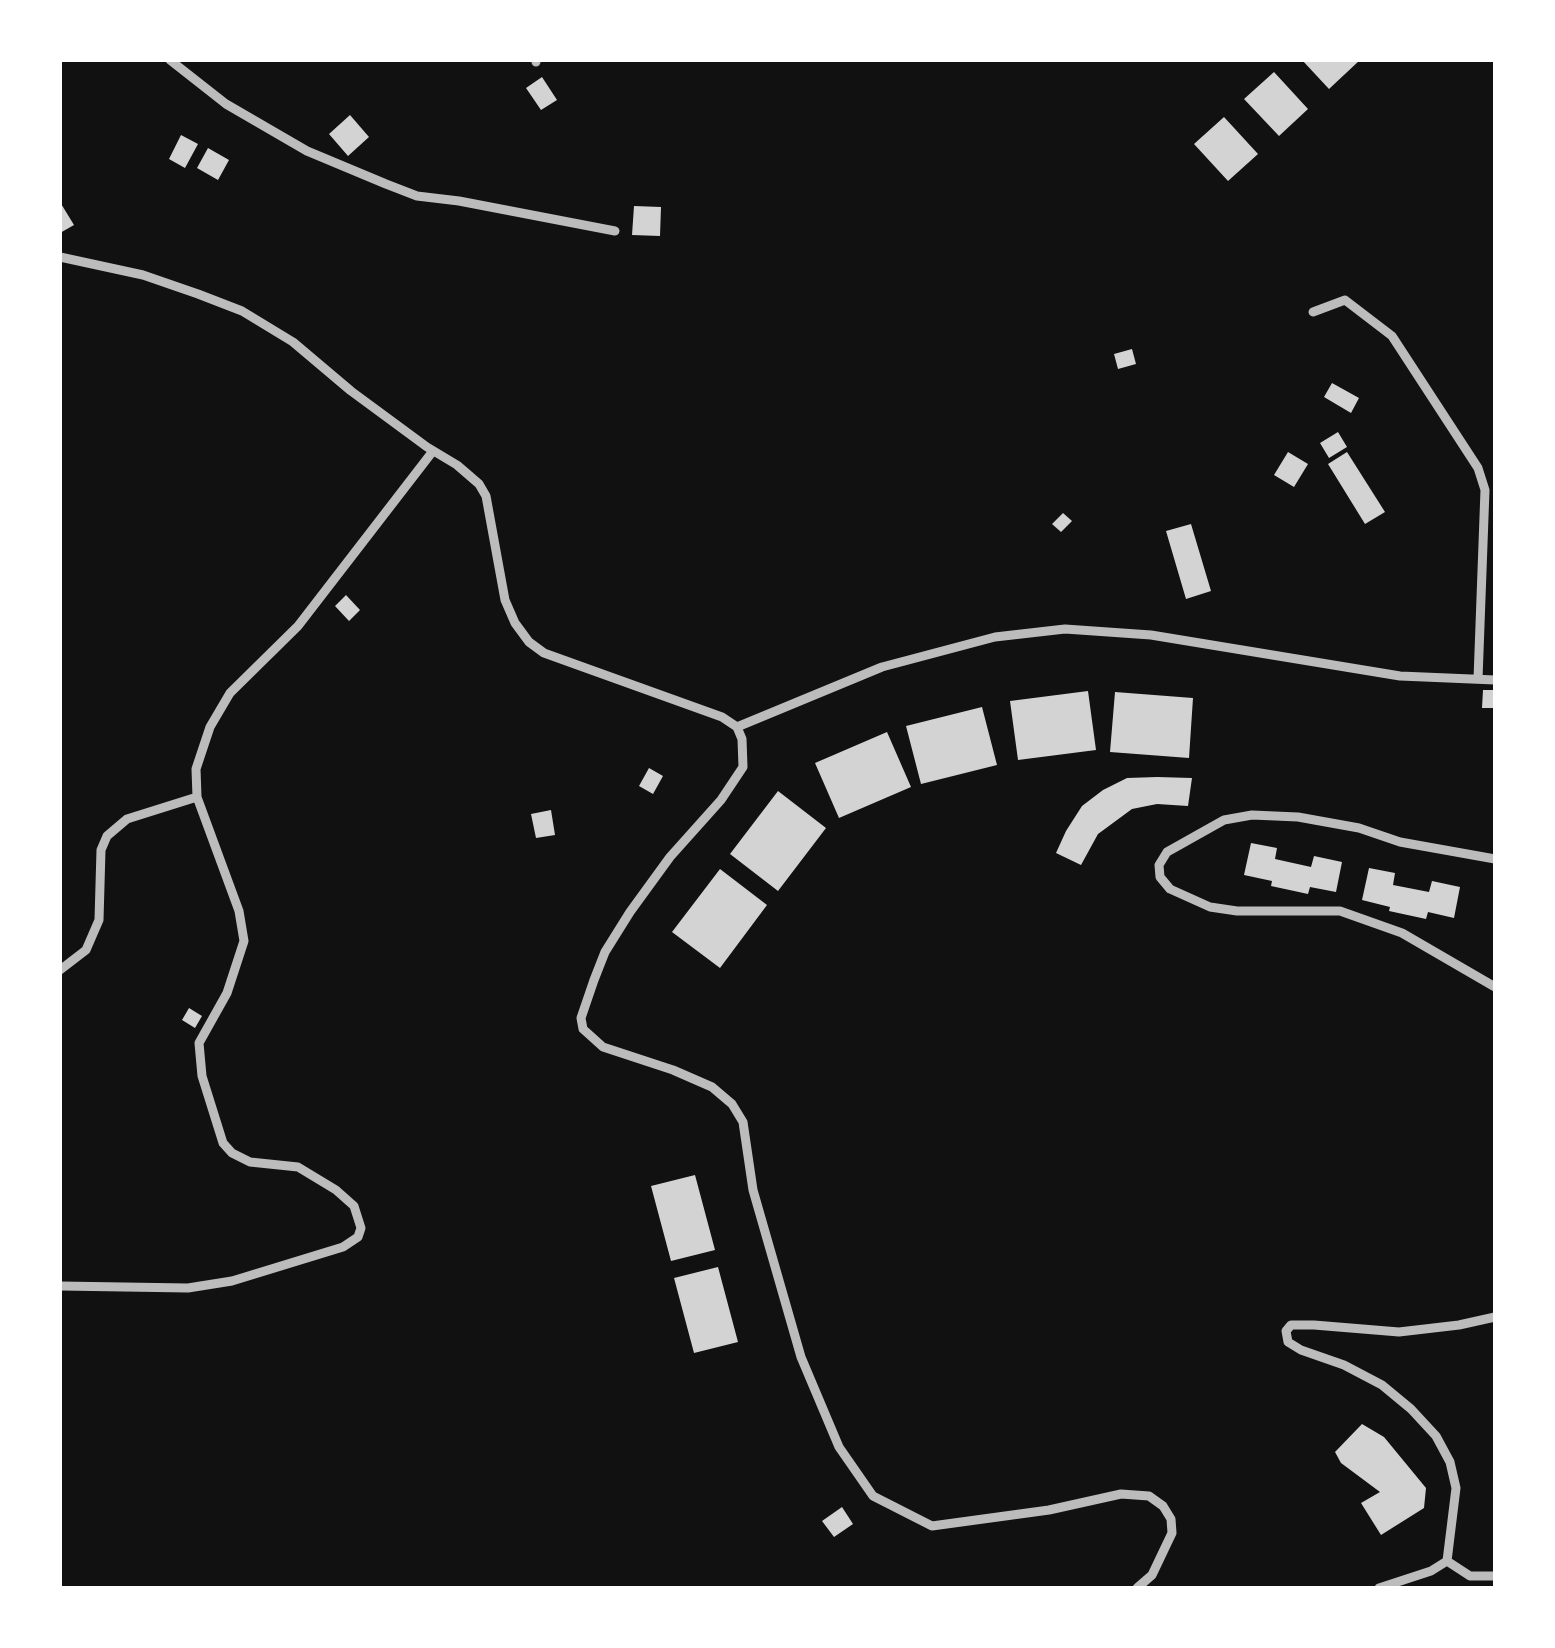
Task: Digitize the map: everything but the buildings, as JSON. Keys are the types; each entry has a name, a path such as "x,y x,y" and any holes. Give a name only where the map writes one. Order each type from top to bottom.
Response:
{"street":[{"path":"170,60 226,104 308,151 401,190 615,231"},
{"path":"60,256 143,275 242,312 293,342 479,484 486,496 504,600 529,642 544,653 722,717 737,727 743,766 721,800 670,857 605,952 582,1018 583,1029 603,1048 712,1087 732,1104 742,1122 753,1190 801,1357 840,1447 873,1496 932,1526 1048,1510 1121,1494 1149,1496 1163,1506 1171,1519 1172,1533 1152,1575 1137,1588"},
{"path":"1313,312 1344,300 1392,336 1478,468 1485,490 1478,679"},
{"path":"60,1286 188,1288 232,1281 344,1247 358,1237 361,1228 354,1206 336,1190 298,1168 250,1162 223,1143 202,1076 198,1042 226,993 244,941 233,892 197,797 196,768 210,727 230,694 298,626 434,451"},
{"path":"737,727 882,667 995,637 1066,629 1151,635 1400,676 1495,680"},
{"path":"60,970 86,950 99,920 101,850 107,836 127,819 197,797"},
{"path":"1495,859 1400,842 1359,828 1298,817 1252,815 1224,820 1167,852 1160,865 1160,876 1170,889 1210,906 1238,911 1340,911 1402,933 1495,987"},
{"path":"1379,1588 1431,1571 1446,1561 1456,1488 1450,1462 1436,1436 1382,1385 1344,1364 1301,1350 1288,1342 1286,1331 1291,1324 1314,1324 1399,1332 1495,1317"},
{"path":"1446,1561 1470,1576 1495,1576"}]}
